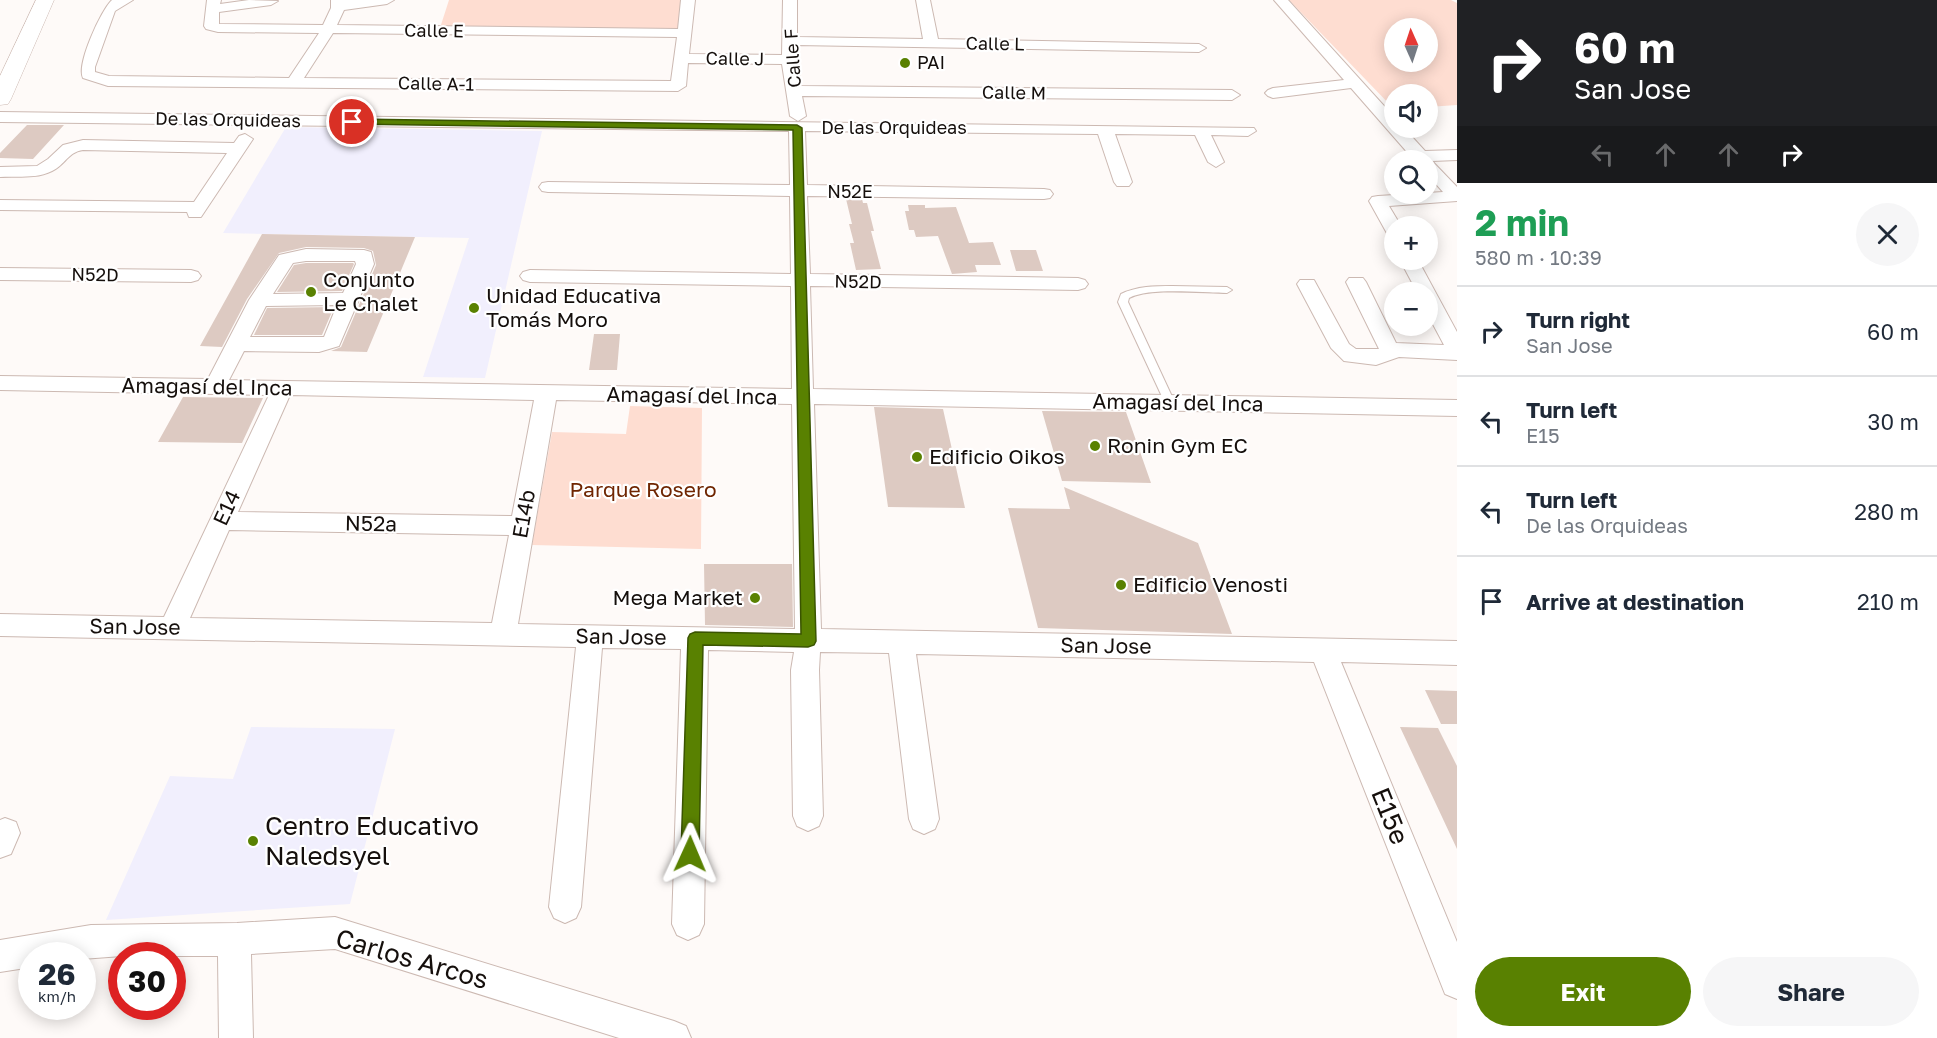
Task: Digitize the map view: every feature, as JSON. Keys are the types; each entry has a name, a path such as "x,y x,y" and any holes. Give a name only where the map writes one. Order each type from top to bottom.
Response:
{"street":[{"path":"0,99 45,0"},
{"name":"Calle A-1","path":"126,0 116,3 109,10 88,67 88,75 108,81 678,86 680,58"},
{"path":"293,83 327,29 339,3 387,0"},
{"path":"680,58 688,0"},
{"name":"Calle F","path":"790,0 789,60 798,122 808,641 805,670 808,816"},
{"path":"923,0 931,42"},
{"path":"1281,0 1415,150"},
{"path":"214,4 271,1"},
{"name":"Calle E","path":"214,4 211,26 213,28 684,33"},
{"name":"Calle L","path":"790,41 1199,48"},
{"name":"Calle J","path":"680,58 789,60"},
{"path":"1273,93 1354,83"},
{"name":"Calle M","path":"795,91 1232,96"},
{"name":"De las Orquideas","path":"0,117 798,122 1105,130 1248,131"},
{"path":"1105,130 1123,182"},
{"path":"1201,131 1216,162"},
{"path":"0,172 35,171 46,168 64,149 83,145 243,143 197,210 0,205"},
{"path":"1438,158 1457,155"},
{"path":"1438,176 1456,196 1438,197"},
{"name":"N52E","path":"548,187 1044,194"},
{"path":"1384,201 1378,201 1386,216"},
{"path":"215,387 259,300 286,259 330,254 364,256 365,264 332,341 319,345 237,344"},
{"name":"N52D","path":"0,274 191,276"},
{"name":"N52D","path":"530,276 801,282 1078,284"},
{"path":"1356,282 1390,351"},
{"path":"1307,284 1345,352 1358,358 1376,358 1390,351 1457,352 1438,315"},
{"path":"259,300 351,299"},
{"name":"Amagasí del Inca","path":"0,383 1457,408"},
{"name":"E14","path":"172,628 283,388"},
{"name":"E14b","path":"503,634 546,394"},
{"name":"N52a","path":"221,521 522,526"},
{"name":"San Jose","path":"0,625 1457,653"},
{"path":"565,907 590,636"},
{"path":"688,924 695,638"},
{"path":"901,642 924,819"},
{"name":"E15e","path":"1323,650 1448,935 1457,982"},
{"name":"Carlos Arcos","path":"0,957 91,940 237,939 335,933 674,1038"},
{"path":"236,1038 234,955 237,939"}],"lane":[{"path":"1170,403 1124,302 1124,296 1130,291 1144,290 1227,290"}],"shaded area":[{"name":"Unidad Educativa Tomás Moro","path":"286,127 542,131 485,378 423,377 469,238 223,233"},
{"name":"Centro Educativo Naledsyel","path":"251,727 395,729 350,904 106,920 170,776 233,779"}],"green space":[{"path":"449,0 688,0 684,33 439,31"},
{"path":"1289,0 1451,0 1457,3 1457,105 1438,106 1438,84 1384,84 1384,99"},
{"name":"Parque Rosero","path":"630,406 702,408 701,549 532,545 552,432 626,434"}],"building":[{"path":"27,125 64,125 33,159 0,158 0,153"},
{"path":"846,199 862,199 863,203 867,203 874,231 871,231 881,269 856,270 850,243 854,243 849,224 852,224"},
{"path":"908,205 925,205 925,208 956,207 969,243 993,242 1001,265 975,265 977,272 952,274 938,236 916,237 914,230 909,230 905,211 909,211"},
{"path":"262,234 415,237 367,352 331,351 341,347 376,265 373,251 364,248 306,247 279,253 247,299 222,347 200,346"},
{"path":"1010,250 1036,250 1043,271 1016,271"},
{"path":"354,264 342,291 277,292 294,265"},
{"path":"334,307 322,335 254,335 267,308"},
{"path":"594,334 620,334 617,370 589,370"},
{"path":"183,397 263,398 242,443 158,442"},
{"name":"Edificio Oikos","path":"874,407 943,409 965,508 888,507"},
{"name":"Ronin Gym EC","path":"1042,411 1126,412 1151,483 1062,481"},
{"name":"Edificio Venosti","path":"1064,487 1198,543 1232,634 1038,628 1008,508 1070,509"},
{"name":"Mega Market","path":"704,564 792,564 793,627 705,625"},
{"path":"1425,690 1457,691 1457,724 1441,724"},
{"path":"1400,727 1438,728 1457,766 1457,849"}],"place":[{"name":"PAI","path":"905,63"},
{"name":"Conjunto Le Chalet","path":"311,292"},
{"name":"Unidad Educativa Tomás Moro","path":"474,308"},
{"name":"Ronin Gym EC","path":"1095,446"},
{"name":"Edificio Oikos","path":"917,457"},
{"name":"Edificio Venosti","path":"1121,585"},
{"name":"Mega Market","path":"755,598"},
{"name":"Centro Educativo Naledsyel","path":"253,841"}],"route":[{"path":"352,122 797,128 808,641 695,638 690,854"}]}
